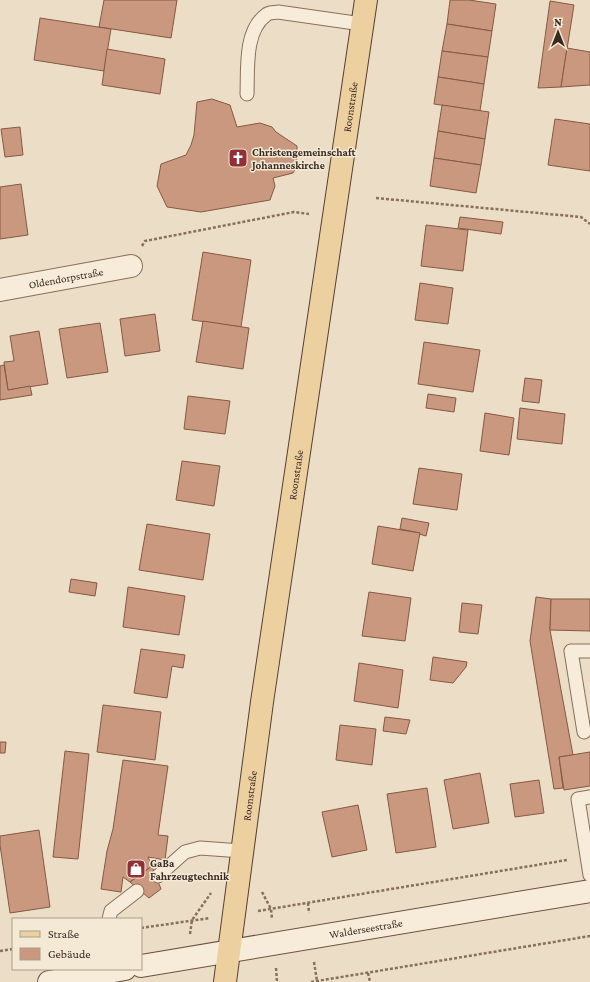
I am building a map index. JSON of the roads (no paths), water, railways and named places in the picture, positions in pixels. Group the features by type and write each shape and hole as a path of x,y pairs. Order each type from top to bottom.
{"main road":[{"name":"Roonstraße","path":"225,982 263,694 366,0"},
{"name":"Oldendorpstraße","path":"0,290 131,266"},
{"name":"Walderseestraße","path":"142,966 590,891"},
{"path":"49,982 88,972 113,970"}],"lane":[{"path":"247,94 250,45 255,27 267,14 278,12 362,24"},
{"path":"584,732 571,651 590,651"},
{"path":"590,797 578,799 586,827 587,856 590,875"},
{"path":"158,876 185,852 200,848 242,851"},
{"path":"109,918 111,911 138,891"}],"place":[{"name":"Christengemeinschaft Johanneskirche","path":"238,158"},
{"name":"GaBa Fahrzeugtechnik","path":"136,869"}]}
